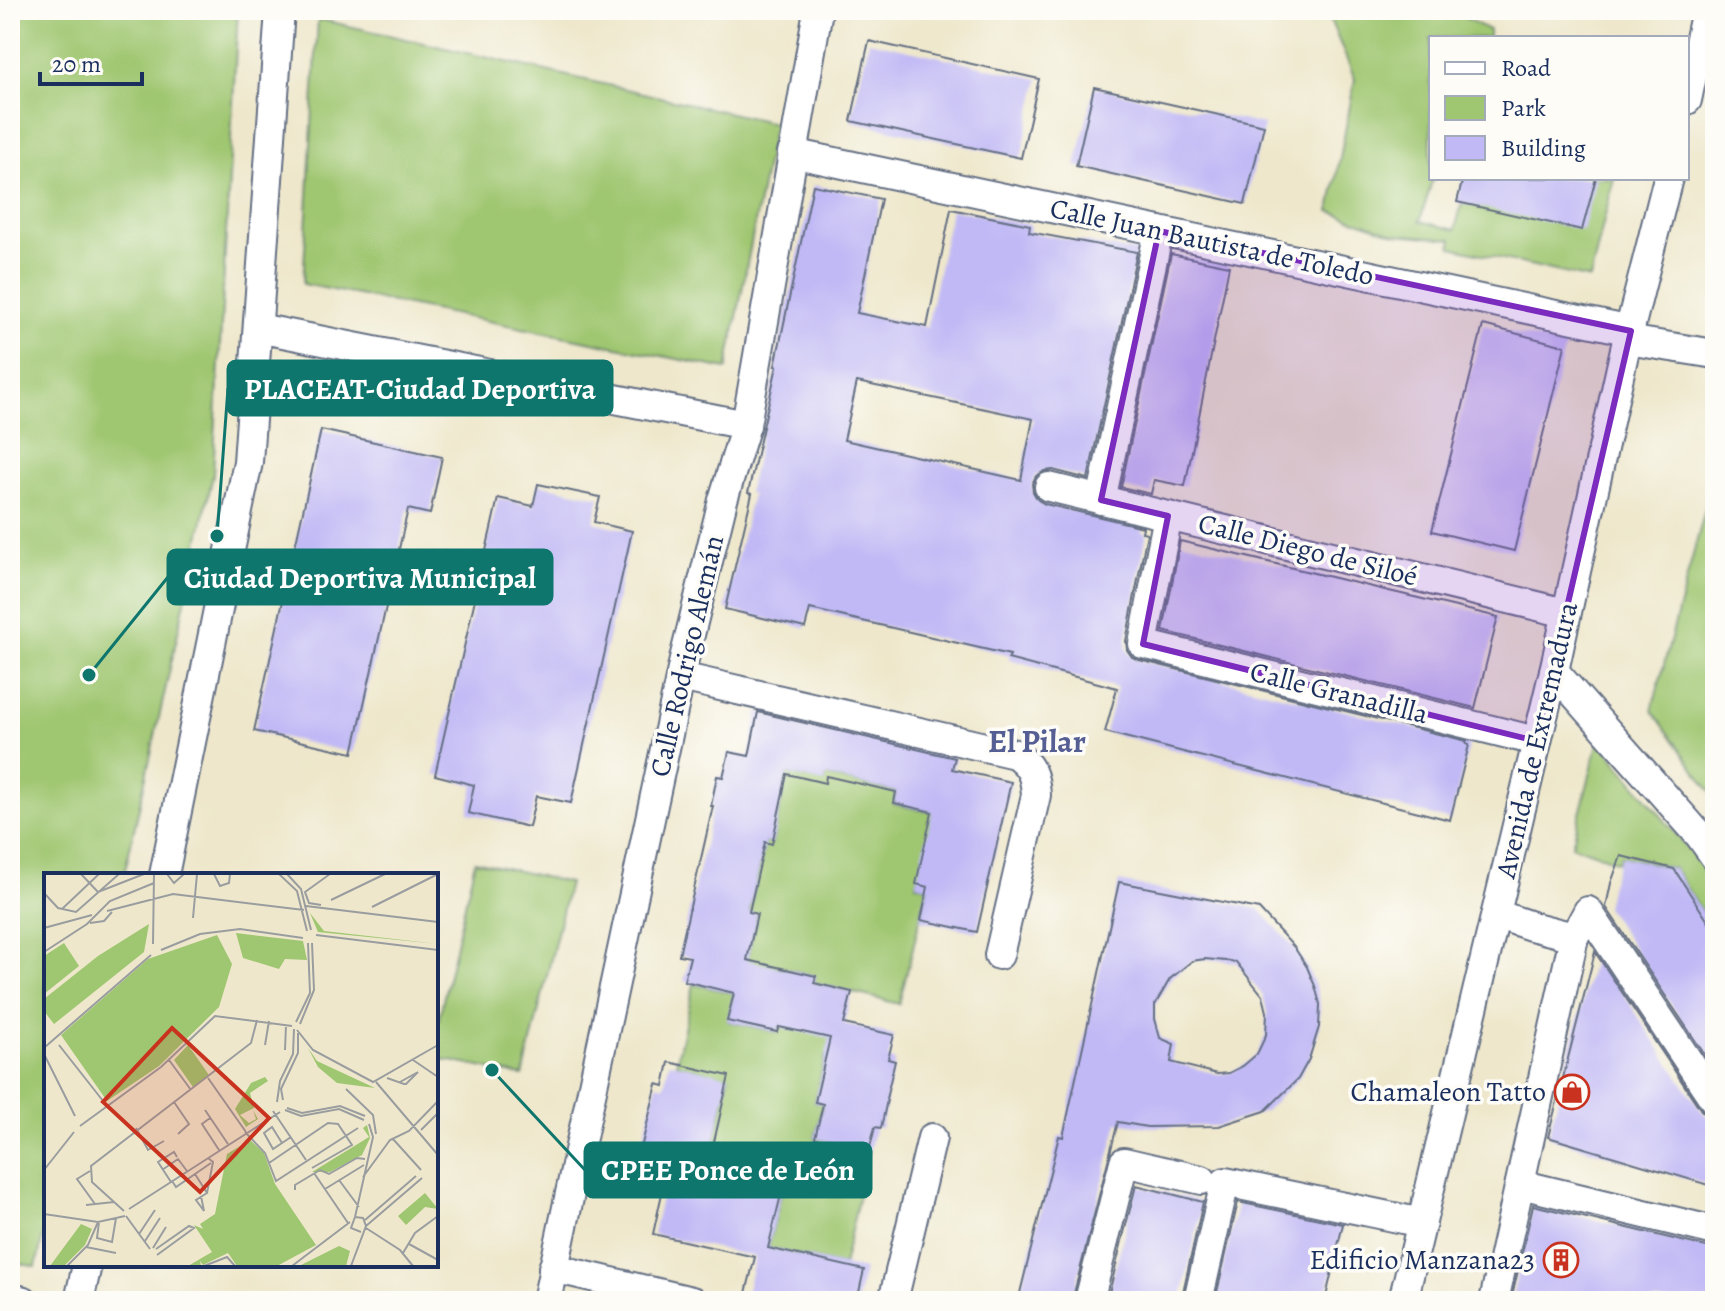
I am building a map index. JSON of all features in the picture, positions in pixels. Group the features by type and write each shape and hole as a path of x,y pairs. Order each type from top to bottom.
{"street":[{"path":"164,873 248,462 280,10"},
{"name":"Calle Rodrigo Alemán","path":"547,1301 681,677 719,515 746,425 818,10"},
{"path":"1689,91 1706,10"},
{"name":"Calle Juan Bautista de Toledo","path":"792,153 1715,354"},
{"name":"Avenida de Extremadura","path":"1403,1301 1668,180"},
{"path":"1101,500 1159,231"},
{"path":"258,328 746,425"},
{"name":"Calle Diego de Siloé","path":"1049,487 1566,613"},
{"name":"Calle Granadilla","path":"1168,516 1143,644 1536,741"},
{"path":"1554,671 1700,836 1715,857"},
{"path":"681,677 1015,754 1025,761 1032,771 1036,795 999,955"},
{"path":"1494,1301 1574,937 1588,911 1715,1101"},
{"path":"1496,914 1574,937"},
{"path":"893,1301 932,1138"},
{"path":"1089,1301 1124,1162 1202,1180"},
{"path":"1198,1301 1225,1182 1422,1223"},
{"path":"1520,1184 1715,1231"},
{"path":"79,1301 87,1267"},
{"path":"553,1268 692,1301"},
{"path":"10,1298 24,1301"}],"highlighted area":[{"path":"1159,231 1631,331 1536,741 1143,644 1168,516 1101,500"}],"green space":[{"path":"10,10 238,10 213,475 124,873 44,873 44,1232 36,1267 10,1261"},
{"path":"1326,10 1450,10 1489,30 1489,36 1429,36 1429,180 1432,180 1420,221 1455,230 1462,203 1585,180 1614,180 1590,279 1451,247 1452,239 1395,234 1330,211 1355,79"},
{"path":"318,19 774,123 727,369 303,284"},
{"path":"1715,472 1715,798 1652,710"},
{"path":"1599,740 1715,885 1715,932 1674,869 1621,856 1619,862 1572,845"},
{"path":"787,774 825,782 826,776 896,792 894,804 940,814 916,884 928,887 899,1004 814,983 815,976 779,967 745,966 757,915 749,912 765,842 772,843"},
{"path":"475,861 569,883 523,1076 438,1058 438,1022"},
{"path":"694,984 734,993 728,1021 777,1032 782,1012 840,1040 825,1057 815,1102 823,1104 815,1138 869,1151 843,1266 768,1248 781,1195 706,1177 729,1077 676,1064"}],"building":[{"path":"869,41 1039,79 1021,158 851,121"},
{"path":"1094,87 1264,125 1245,204 1076,166"},
{"path":"1462,180 1595,180 1582,230 1457,202"},
{"path":"813,185 881,199 857,313 927,327 951,209 1030,225 1029,232 1137,252 1088,479 1053,470 1045,471 1036,476 1032,484 1033,492 1045,504 1143,527 1142,532 1147,533 1126,641 1132,657 1467,741 1469,745 1450,820 1105,732 1117,688 1008,659 1010,655 810,609 805,628 725,609 752,494 748,493","holes":["857,382 1033,419 1021,480 844,440"]},
{"path":"1171,254 1229,266 1185,486 1154,480 1151,494 1121,487"},
{"path":"1483,325 1565,346 1514,551 1432,531"},
{"path":"321,430 442,457 430,514 408,509 353,753 254,731"},
{"path":"538,484 600,497 594,522 632,531 571,803 536,796 529,827 468,813 474,785 435,775 498,498 533,506"},
{"path":"1180,541 1498,617 1475,708 1163,631"},
{"path":"758,712 955,758 952,769 1011,782 977,932 921,920 928,887 916,884 932,812 894,803 896,792 826,776 825,783 787,774 772,844 765,842 749,912 757,914 747,960 816,976 814,983 852,992 844,1024 894,1035 888,1059 895,1061 881,1128 875,1127 869,1151 815,1138 823,1104 815,1102 830,1038 779,1027 777,1032 727,1021 734,993 684,981 690,957 679,955 717,776 723,777 729,752 749,756"},
{"path":"1621,856 1674,869 1715,932 1715,1070 1606,907"},
{"path":"1119,882 1259,909 1294,947 1307,967 1320,1004 1319,1027 1309,1059 1298,1079 1265,1111 1219,1126 1147,1127 1118,1122 1072,1301 1018,1301 1059,1136 1063,1137","holes":["1192,961 1236,962 1263,996 1267,1012 1266,1035 1257,1054 1229,1073 1217,1074 1171,1062 1174,1044 1160,1038 1155,1019 1155,1005 1170,979"]},
{"path":"1595,952 1701,1110 1715,1118 1715,1187 1548,1137"},
{"path":"669,1062 729,1076 706,1177 781,1195 768,1248 864,1270 857,1301 744,1301 755,1257 653,1234 665,1180 641,1174 647,1150 641,1148 657,1084 664,1086"},
{"path":"1136,1185 1203,1202 1181,1301 1107,1301"},
{"path":"1238,1202 1343,1224 1325,1301 1215,1301"},
{"path":"1533,1205 1715,1249 1715,1301 1511,1301"}],"place":[{"name":"PLACEAT-Ciudad Deportiva","path":"217,536"},
{"name":"Ciudad Deportiva Municipal","path":"89,675"},
{"name":"CPEE Ponce de León","path":"492,1070"},
{"name":"Chamaleon Tatto","path":"1572,1092"},
{"name":"Edificio Manzana23","path":"1561,1260"}],"district":[{"name":"El Pilar","path":"1037,741"}]}
